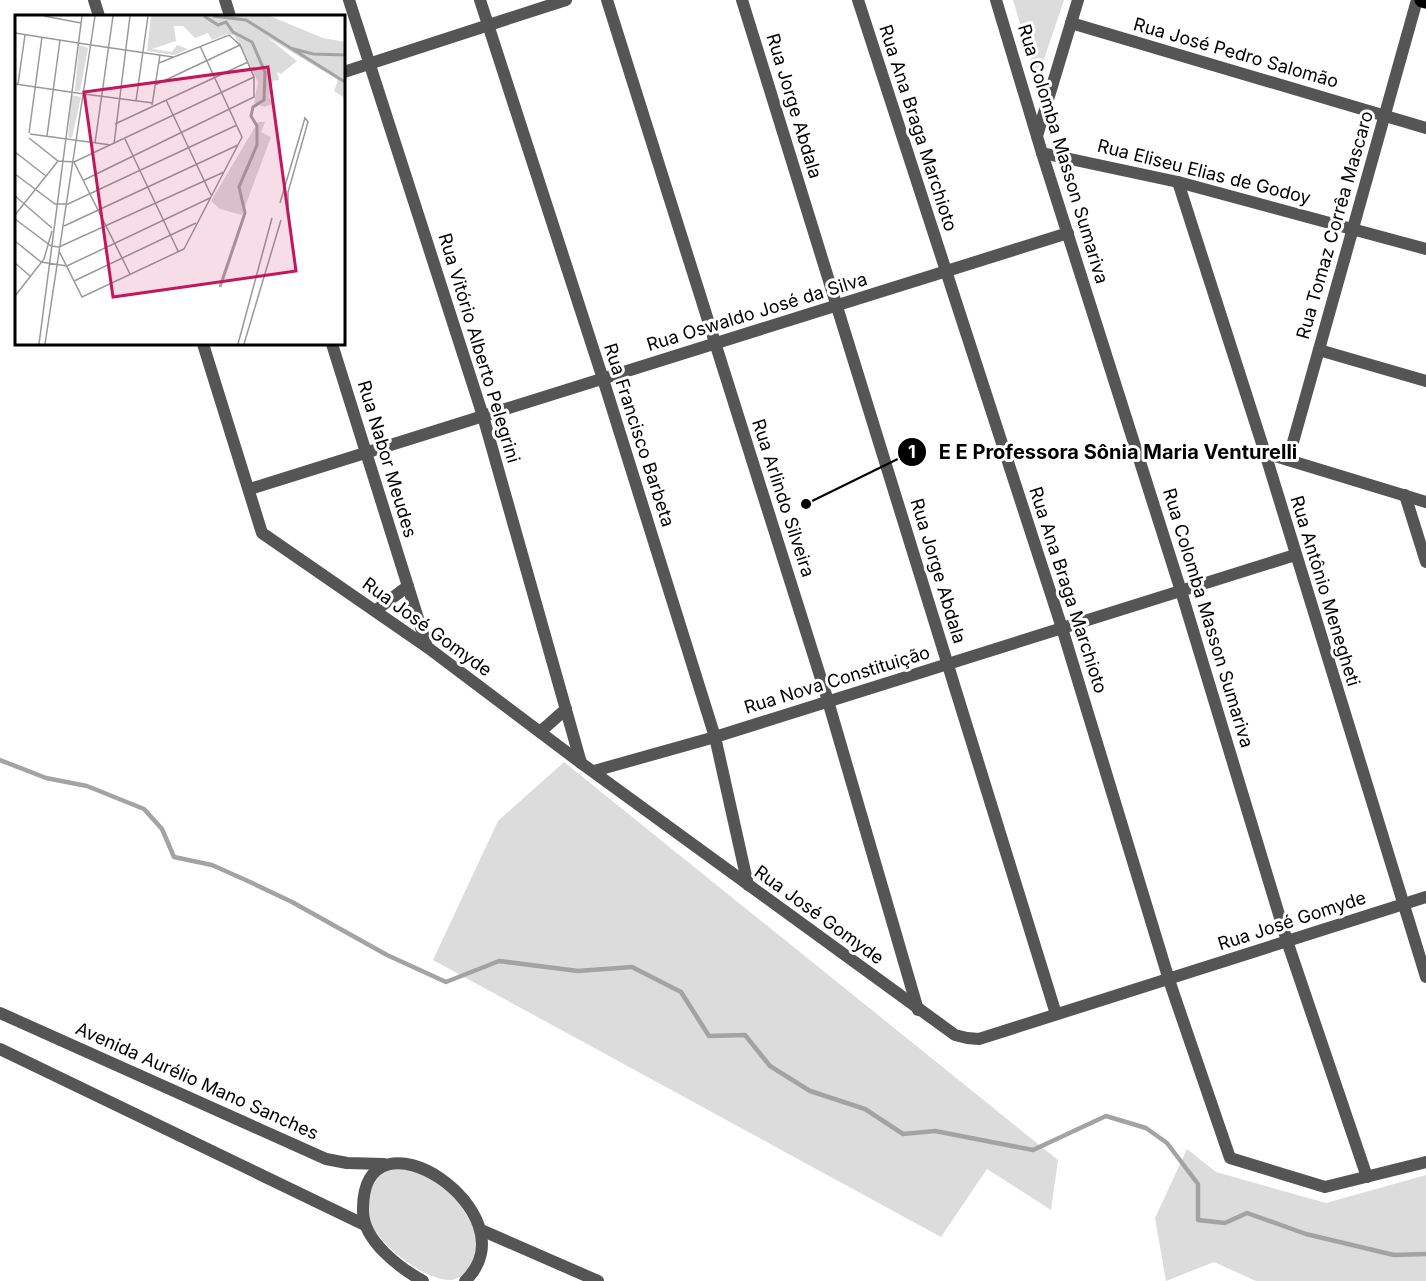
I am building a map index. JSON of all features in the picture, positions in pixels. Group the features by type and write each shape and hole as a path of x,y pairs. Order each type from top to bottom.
{"street":[{"path":"94,0 99,15"},
{"path":"225,0 230,15"},
{"name":"Rua Vitório Alberto Pelegrini","path":"349,0 483,416 581,763"},
{"name":"Rua Francisco Barbeta","path":"480,0 603,379 715,737 748,885"},
{"path":"345,72 566,0"},
{"name":"Rua Arlindo Silveira","path":"607,0 828,701 918,1010"},
{"name":"Rua Jorge Abdala","path":"742,0 1056,1014"},
{"name":"Rua Ana Braga Marchioto","path":"858,0 1062,628 1169,980 1230,1158 1325,1187 1367,1177"},
{"name":"Rua Colomba Masson Sumariva","path":"996,0 1042,153 1181,591 1287,941 1367,1177"},
{"path":"1037,137 1078,0"},
{"name":"Rua Tomaz Corrêa Mascaro","path":"1288,460 1417,0"},
{"name":"Rua José Pedro Salomão","path":"1071,23 1426,128"},
{"name":"Rua Eliseu Elias de Godoy","path":"1042,153 1178,182 1426,249"},
{"name":"Rua Antônio Menegheti","path":"1178,182 1265,453 1426,977"},
{"name":"Rua Oswaldo José da Silva","path":"250,489 1068,233"},
{"path":"203,345 250,489"},
{"name":"Rua Nabor Meudes","path":"332,345 427,647"},
{"path":"1319,350 1426,381"},
{"path":"1265,453 1426,502"},
{"name":"Rua José Gomyde","path":"250,489 262,533 427,647 581,763 955,1035 979,1039 1426,897"},
{"path":"1405,495 1426,562"},
{"name":"Rua Nova Constituição","path":"594,771 715,737 1295,555"},
{"path":"375,611 408,586"},
{"path":"540,732 566,709"},
{"name":"Avenida Aurélio Mano Sanches","path":"0,1013 326,1159 347,1163 414,1165 441,1178 462,1198 475,1215 481,1230"},
{"path":"0,1049 365,1225"},
{"path":"1367,1177 1426,1162"},
{"path":"384,1164 374,1171 366,1186 363,1214 365,1225 384,1252 395,1263 423,1281"},
{"path":"465,1281 476,1269 482,1255 481,1230 598,1281"}],"shaded area":[{"path":"1013,0 1064,0 1037,80"},
{"path":"564,762 1058,1160 1051,1210 987,1169 941,1237 433,960 498,821"},
{"path":"1187,1149 1216,1172 1326,1203 1426,1175 1426,1281 1256,1281 1214,1262 1166,1281 1155,1218"},
{"path":"385,1168 413,1170 438,1182 458,1201 476,1231 476,1260 462,1275 451,1280 427,1274 401,1258 379,1236 372,1225 367,1208 371,1190"}],"waterway":[{"path":"0,760 46,778 87,786 144,809 162,829 174,857 212,865 250,882 292,902 387,955 446,982 499,961 578,971 632,967 681,992 709,1036 745,1035 770,1066 810,1091 865,1109 903,1134 935,1131 1033,1150 1106,1116 1146,1128 1167,1143 1198,1184 1198,1220 1225,1223 1247,1213 1306,1234 1394,1255 1426,1254"}],"place":[{"name":"E E Professora Sônia Maria Venturelli","path":"806,504"}]}
